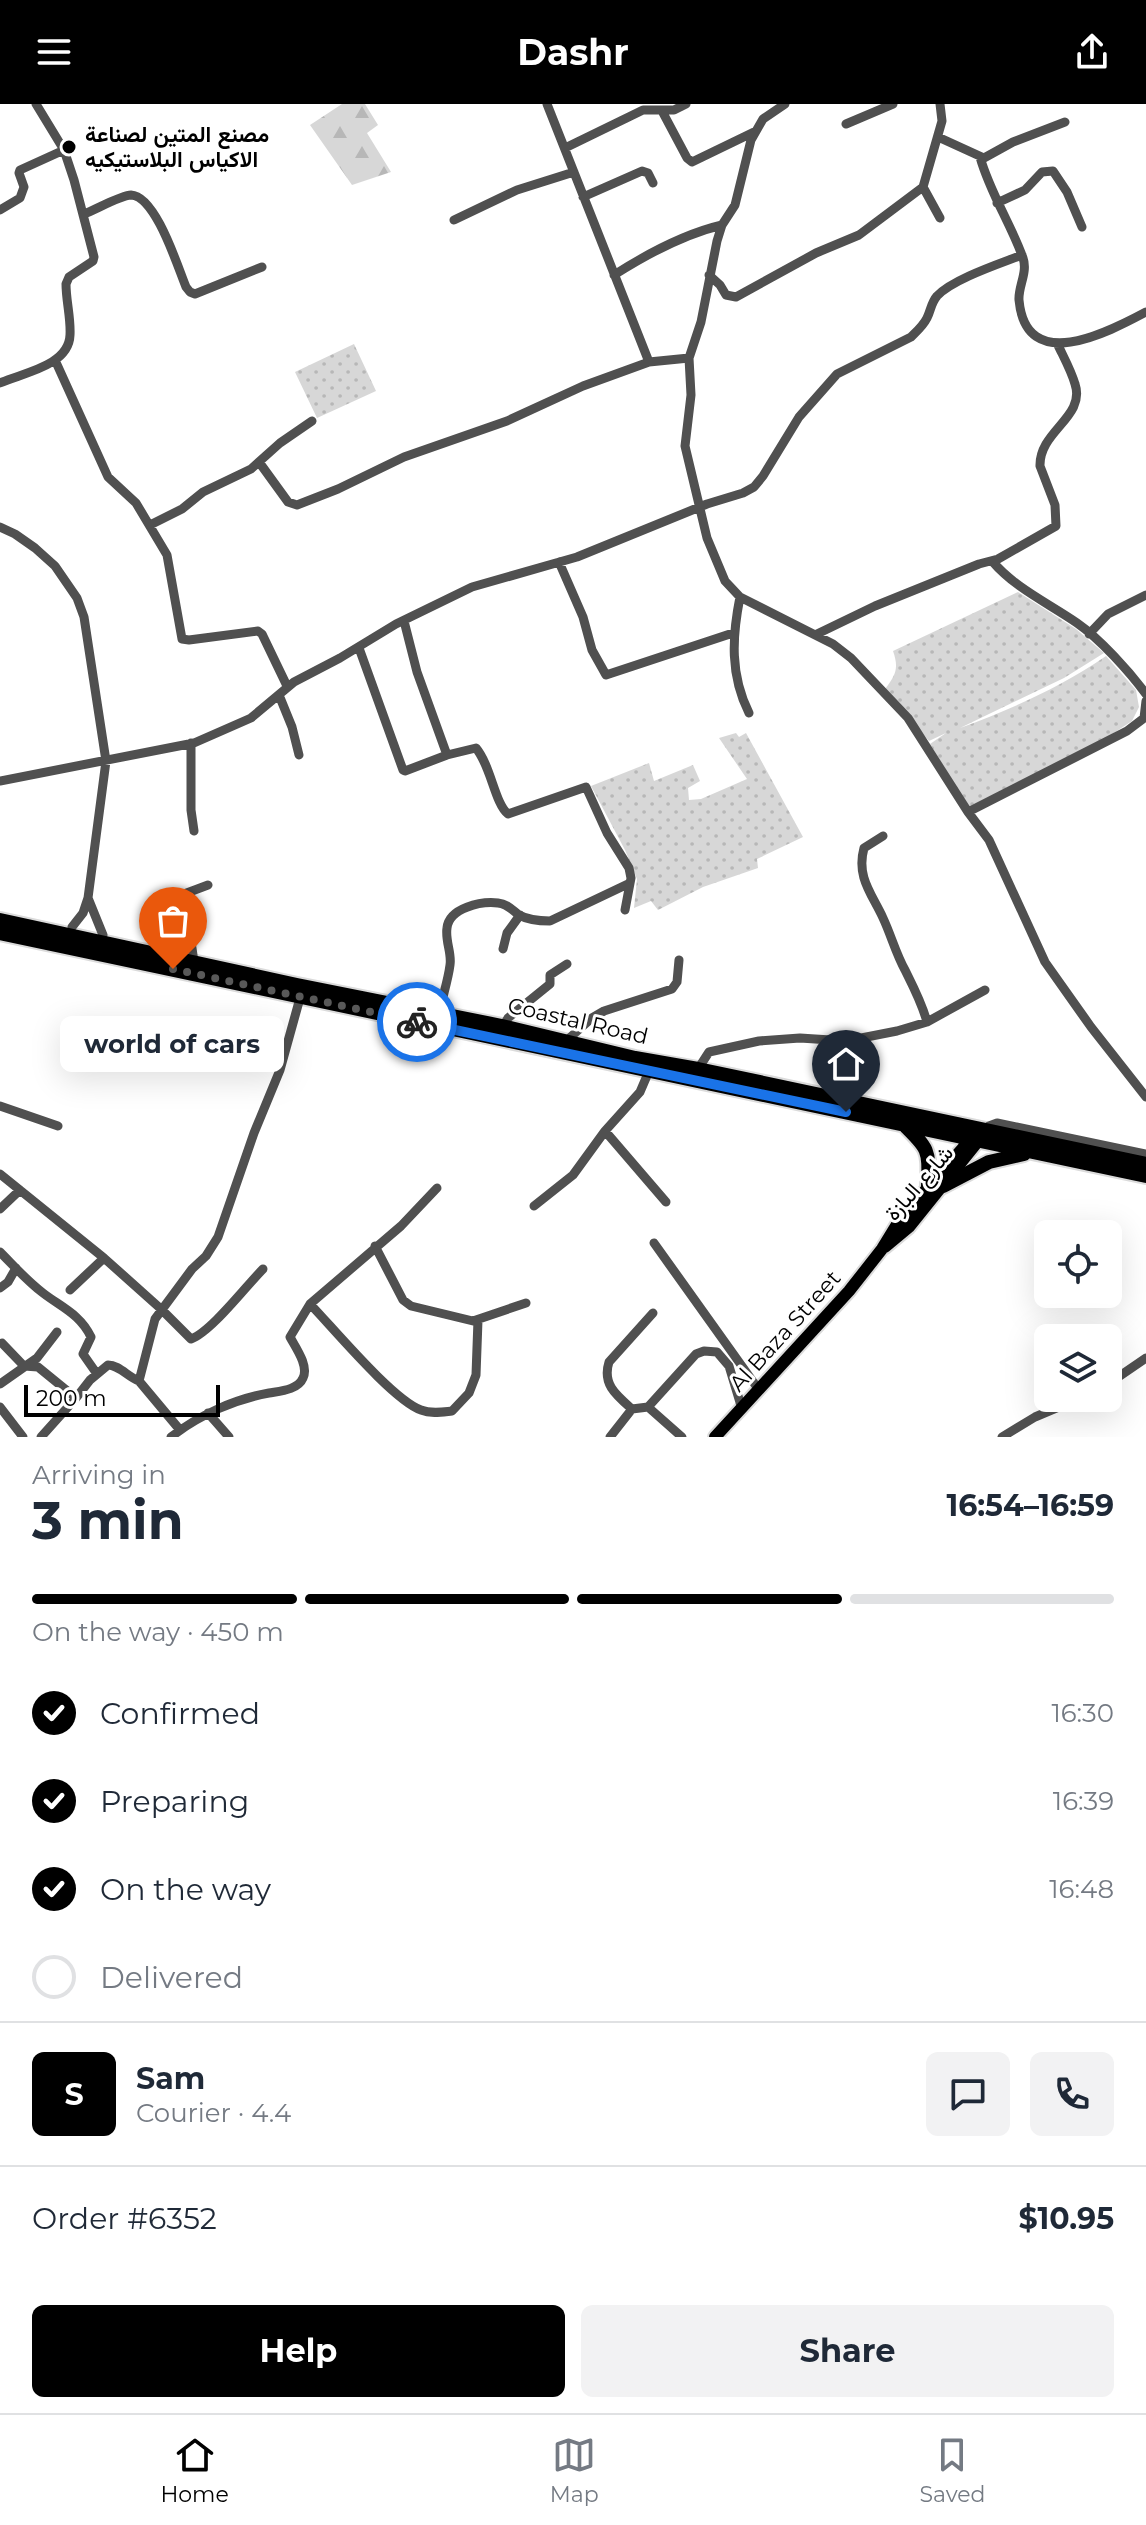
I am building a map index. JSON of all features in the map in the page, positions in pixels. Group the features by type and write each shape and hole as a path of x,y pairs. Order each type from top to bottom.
{"highway":[{"path":"0,911 103,935 125,946"},
{"name":"Coastal Road","path":"0,920 439,1014 649,1071 903,1124 1146,1164"},
{"name":"Coastal Road","path":"0,935 300,998 566,1041 582,1052 698,1069 977,1134 1031,1152 1146,1176"},
{"path":"903,1124 927,1151 936,1186 989,1162 1031,1152"}],"main road":[{"name":"شارع البازة","path":"882,1249 909,1227 936,1186 977,1134"},
{"name":"Al Baza Street","path":"715,1437 849,1291 882,1249"}],"street":[{"path":"0,383 55,360 70,340 67,280 94,259 64,150 36,104"},
{"path":"547,104 649,362"},
{"path":"565,148 643,110 674,110 686,104"},
{"path":"785,104 763,119 755,131 735,205 722,225 701,322 689,358 691,395 685,446 716,564 725,581 740,597 817,634 851,658 908,718 996,852 1045,962 1083,1017 1146,1097"},
{"path":"846,124 893,104"},
{"path":"709,275 726,295 736,297 816,253 859,235 923,187 942,121 940,104"},
{"path":"662,111 692,162 755,131"},
{"path":"938,137 980,157 989,156 1013,142 1065,122"},
{"path":"0,210 20,198 24,187 20,170 64,150"},
{"path":"980,157 997,203 1022,255 1025,267 1019,300 1023,321 1032,335 1057,343 1089,337 1146,312"},
{"path":"583,197 642,171 648,173 653,183"},
{"path":"997,203 1025,190 1042,172 1053,171 1067,192 1082,227"},
{"path":"454,220 517,190 574,172"},
{"path":"923,187 940,218"},
{"path":"84,214 129,195 137,197 160,224 186,287 195,294 262,267"},
{"path":"614,275 662,248 722,225"},
{"path":"0,781 191,743 251,718 287,686 472,587 559,562 743,493 754,487 763,476 799,417 837,374 911,337 920,329 941,292 1022,255"},
{"path":"817,634 875,606 1008,555 1056,526 1055,505 1040,460 1046,441 1077,401 1075,383 1057,343"},
{"path":"259,462 288,502 297,505 404,457 490,428 595,382 649,362 689,358"},
{"path":"55,360 108,477 136,503 167,555 182,639 258,631 287,686"},
{"path":"150,525 182,509 203,492 251,469 280,443 312,421"},
{"path":"0,527 35,548 55,566 77,598 89,642 106,761 88,898 83,913 72,927"},
{"path":"992,561 1005,576 1079,624 1132,675 1146,694"},
{"path":"559,562 583,617 592,650 606,675 733,633"},
{"path":"1089,634 1108,614 1146,595"},
{"path":"740,597 733,633 734,656 738,684 749,713"},
{"path":"404,621 420,683 447,755"},
{"path":"359,648 403,770 476,748 495,784 502,809 508,814 586,787 607,833 629,868 630,883 625,910"},
{"path":"279,695 299,755"},
{"path":"968,812 1127,731 1144,718 1146,701"},
{"path":"191,743 194,831"},
{"path":"883,836 864,848 863,878 914,985 927,1022"},
{"path":"439,1014 450,966 447,928 449,919 456,913 469,907 496,903 538,921 557,919 630,883"},
{"path":"194,962 184,894 208,885"},
{"path":"88,898 103,935"},
{"path":"503,949 507,933 520,915"},
{"path":"566,1041 604,1011 672,989 677,982 679,960"},
{"path":"501,1032 550,984 550,975 567,964"},
{"path":"698,1069 709,1052 759,1041 800,1038 846,1041 927,1022 985,990"},
{"path":"139,1381 150,1333 161,1309 218,1237 254,1133 280,1070 300,998"},
{"path":"534,1206 573,1175 605,1131 640,1092 649,1071"},
{"path":"0,1106 58,1126"},
{"path":"977,1134 997,1123 1146,1154"},
{"path":"605,1131 666,1202"},
{"path":"0,1174 104,1258 191,1339 263,1269"},
{"path":"171,1437 208,1413 252,1396 297,1386 305,1368 290,1337 310,1304 415,1213 437,1188"},
{"path":"0,1209 20,1190"},
{"path":"654,1243 759,1390"},
{"path":"375,1246 403,1300 411,1306 478,1320 526,1303"},
{"path":"0,1252 26,1279 73,1312 83,1323 91,1337 83,1354 97,1374"},
{"path":"70,1290 104,1258"},
{"path":"0,1288 8,1282 16,1268"},
{"path":"310,1304 401,1399 434,1413 452,1411 469,1393 476,1375 478,1320"},
{"path":"632,1409 611,1390 606,1372 609,1362 653,1313"},
{"path":"0,1384 37,1358 57,1332"},
{"path":"2,1343 24,1366 38,1367 76,1398"},
{"path":"610,1437 632,1409 648,1407 688,1361 704,1351 717,1352 729,1366 742,1409"},
{"path":"1122,1374 1146,1358"},
{"path":"41,1437 97,1374 111,1364 139,1381 180,1430"},
{"path":"0,1407 23,1437"},
{"path":"648,1407 682,1437"},
{"path":"1002,1437 1018,1433 1035,1417 1047,1412"},
{"path":"208,1413 229,1437"}],"green space":[{"path":"342,104 365,104 378,125 367,133 391,172 352,185 310,125"},
{"path":"354,344 376,391 317,418 295,372"},
{"path":"1018,592 1076,629 1104,653 1064,678 960,728 1036,696 1106,656 1136,690 1139,707 1132,721 1097,744 968,807 930,744 946,733 929,741 885,689 895,671 893,651"},
{"path":"736,733 739,737 746,733 803,837 757,859 758,868 703,887 658,910 651,901 634,908 637,879 591,786 649,763 654,781 693,765 700,781 688,788 689,800 701,799 747,779 719,738"}],"way so far":[{"path":"173,969 417,1022"}],"place":[{"name":"مصنع المتين لصناعة الاكياس البلاستيكيه","path":"69,147"},
{"name":"world of cars","path":"173,969"}],"route":[{"path":"417,1022 846,1112"}]}
